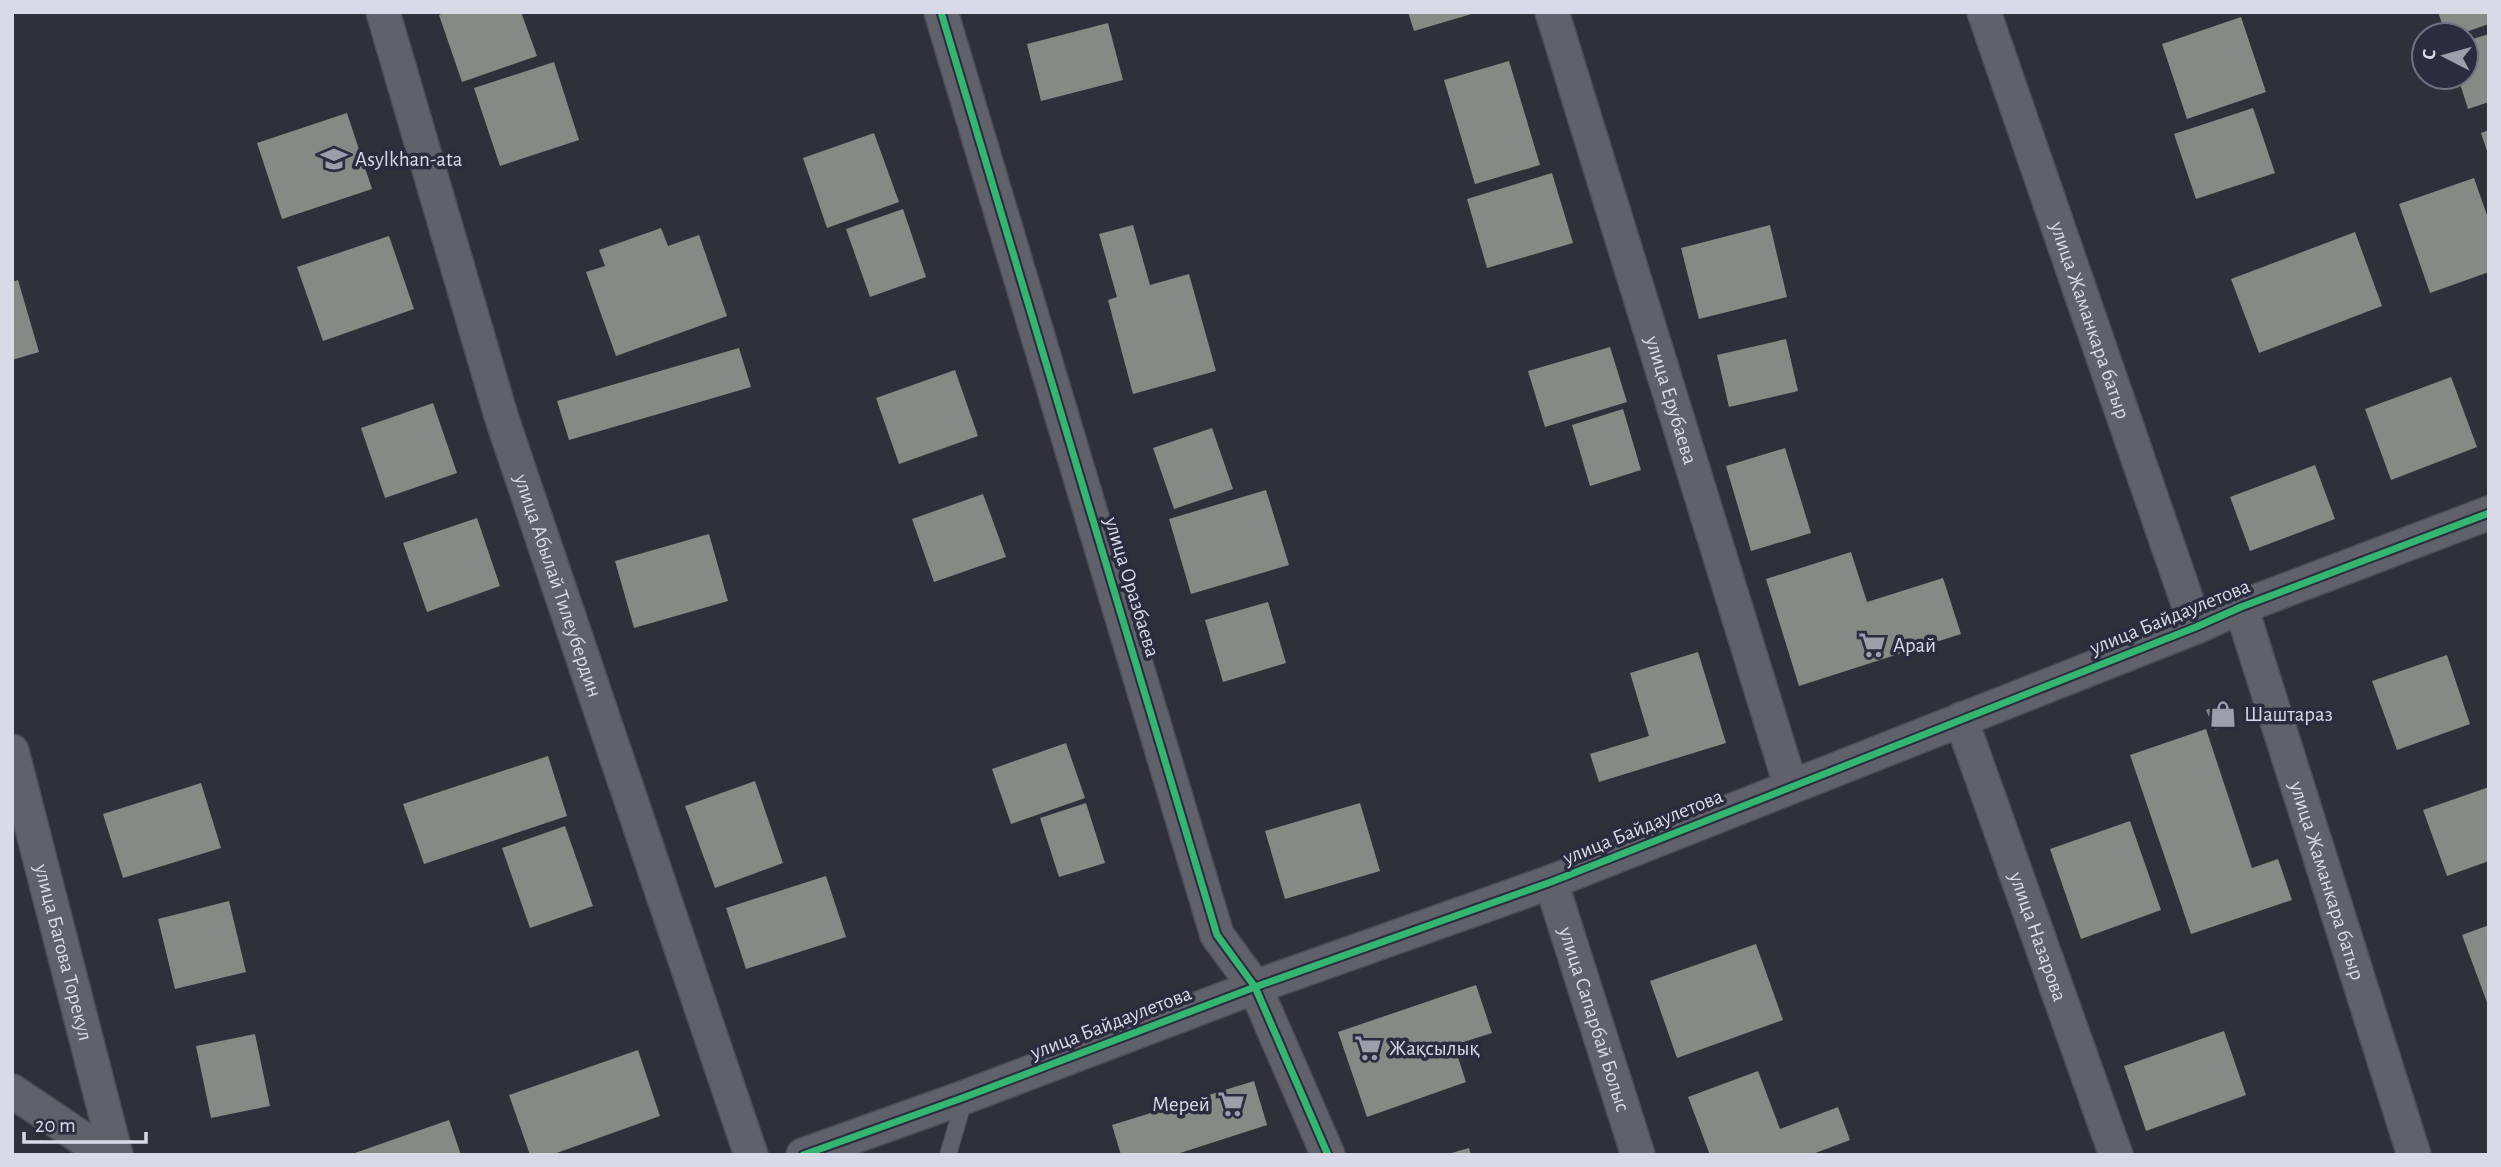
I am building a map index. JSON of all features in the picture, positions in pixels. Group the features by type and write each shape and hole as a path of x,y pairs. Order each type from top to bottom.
{"street":[{"name":"улица Абылай Тилеубердин","path":"383,12 502,419 751,1155"},
{"name":"улица Оразбаева","path":"942,12 1217,935 1255,987 1328,1155"},
{"name":"улица Ерубаева","path":"1552,12 1791,787"},
{"name":"улица Жаманкара батыр","path":"1984,12 2196,627"},
{"name":"улица Байдаулетова","path":"803,1155 1255,987 1551,882 2241,607 2489,513"},
{"name":"улица Жаманкара батыр","path":"2241,607 2414,1155"},
{"name":"улица Назарова","path":"1961,719 2116,1155"},
{"name":"улица Багова Торекул","path":"12,751 116,1155"},
{"name":"улица Cапарбай Болыс","path":"1551,882 1638,1155"},
{"path":"12,1091 107,1155"}],"lane":[{"path":"948,1155 965,1097"}],"building":[{"path":"446,12 521,12 537,56 462,82 439,15"},
{"path":"1408,12 1474,12 1475,13 1414,31"},
{"path":"2438,12 2489,12 2489,24 2480,27 2480,21 2441,21"},
{"path":"2241,17 2266,92 2187,119 2162,44"},
{"path":"1108,23 1123,80 1041,101 1027,44"},
{"path":"2489,34 2489,102 2468,109 2462,91 2480,91 2480,37"},
{"path":"1509,61 1540,165 1475,184 1444,80"},
{"path":"554,62 579,140 500,166 474,88"},
{"path":"2253,108 2275,173 2196,199 2174,134"},
{"path":"347,113 372,189 282,219 257,143"},
{"path":"2489,130 2489,154 2488,154 2481,133"},
{"path":"874,133 899,202 827,228 803,158"},
{"path":"1552,173 1573,243 1487,268 1467,199"},
{"path":"2474,178 2489,221 2489,272 2430,293 2399,204"},
{"path":"903,209 926,277 870,297 846,229"},
{"path":"1133,225 1150,285 1189,274 1216,371 1133,394 1108,300 1117,297 1099,234"},
{"path":"1770,225 1787,297 1699,319 1681,248"},
{"path":"661,228 668,246 699,235 727,316 616,356 586,272 605,266 599,250"},
{"path":"2355,232 2382,306 2259,353 2231,279"},
{"path":"389,236 414,309 323,341 297,267"},
{"path":"18,280 39,352 12,360 12,282"},
{"path":"1786,339 1798,391 1729,407 1717,355"},
{"path":"1610,347 1627,402 1545,427 1528,371"},
{"path":"739,348 751,387 569,440 557,401"},
{"path":"955,370 978,436 899,464 876,398"},
{"path":"2451,377 2477,447 2391,480 2365,409"},
{"path":"433,403 457,473 385,498 361,428"},
{"path":"1623,409 1641,470 1590,486 1572,425"},
{"path":"1212,428 1233,489 1174,509 1153,448"},
{"path":"1785,448 1811,533 1751,551 1726,466"},
{"path":"2315,465 2335,519 2250,551 2230,497"},
{"path":"1266,490 1289,565 1191,594 1169,519"},
{"path":"983,494 1006,557 934,582 912,519"},
{"path":"477,518 500,586 427,612 403,543"},
{"path":"709,534 728,601 634,628 615,561"},
{"path":"1851,552 1867,602 1943,578 1961,634 1799,686 1766,579"},
{"path":"1268,602 1286,663 1223,682 1205,620"},
{"path":"1698,652 1726,743 1599,782 1590,754 1649,736 1630,673"},
{"path":"2447,655 2470,724 2397,750 2372,681"},
{"path":"2225,702 2233,722 2215,730 2206,710"},
{"path":"2206,729 2252,868 2278,859 2292,900 2191,934 2130,755"},
{"path":"1066,743 1085,798 1011,824 992,769"},
{"path":"548,756 567,816 424,864 403,804"},
{"path":"755,781 783,863 715,888 685,806"},
{"path":"201,783 221,848 123,878 103,814"},
{"path":"2489,787 2489,861 2447,876 2423,810"},
{"path":"1086,803 1105,863 1059,877 1040,818"},
{"path":"1360,803 1380,871 1285,899 1265,831"},
{"path":"2130,821 2161,910 2081,939 2050,849"},
{"path":"565,826 593,906 530,928 502,848"},
{"path":"826,876 846,937 746,969 726,908"},
{"path":"229,901 246,972 175,989 158,919"},
{"path":"2489,925 2489,1005 2488,1005 2462,935"},
{"path":"1756,944 1783,1020 1677,1058 1650,981"},
{"path":"1476,985 1492,1033 1454,1045 1466,1082 1367,1117 1338,1032"},
{"path":"2224,1031 2246,1095 2146,1131 2124,1066"},
{"path":"255,1034 270,1106 211,1118 196,1046"},
{"path":"638,1050 660,1116 551,1155 530,1155 509,1095"},
{"path":"1758,1071 1780,1129 1838,1107 1850,1140 1810,1155 1710,1155 1688,1097"},
{"path":"1254,1081 1267,1125 1174,1155 1121,1155 1112,1125"},
{"path":"449,1120 461,1155 352,1155 352,1154"},
{"path":"1469,1148 1471,1155 1448,1155 1448,1154"}],"cycle path":[{"path":"941,12 1217,935 1255,987 1328,1155"},
{"path":"803,1155 1255,987 1551,882 2241,607 2489,513"}],"place":[{"name":"Asylkhan-ata","path":"334,159"},
{"name":"Арай","path":"1872,645"},
{"name":"Шаштараз","path":"2223,714"},
{"name":"Жақсылық","path":"1368,1048"},
{"name":"Мерей","path":"1231,1104"}]}
